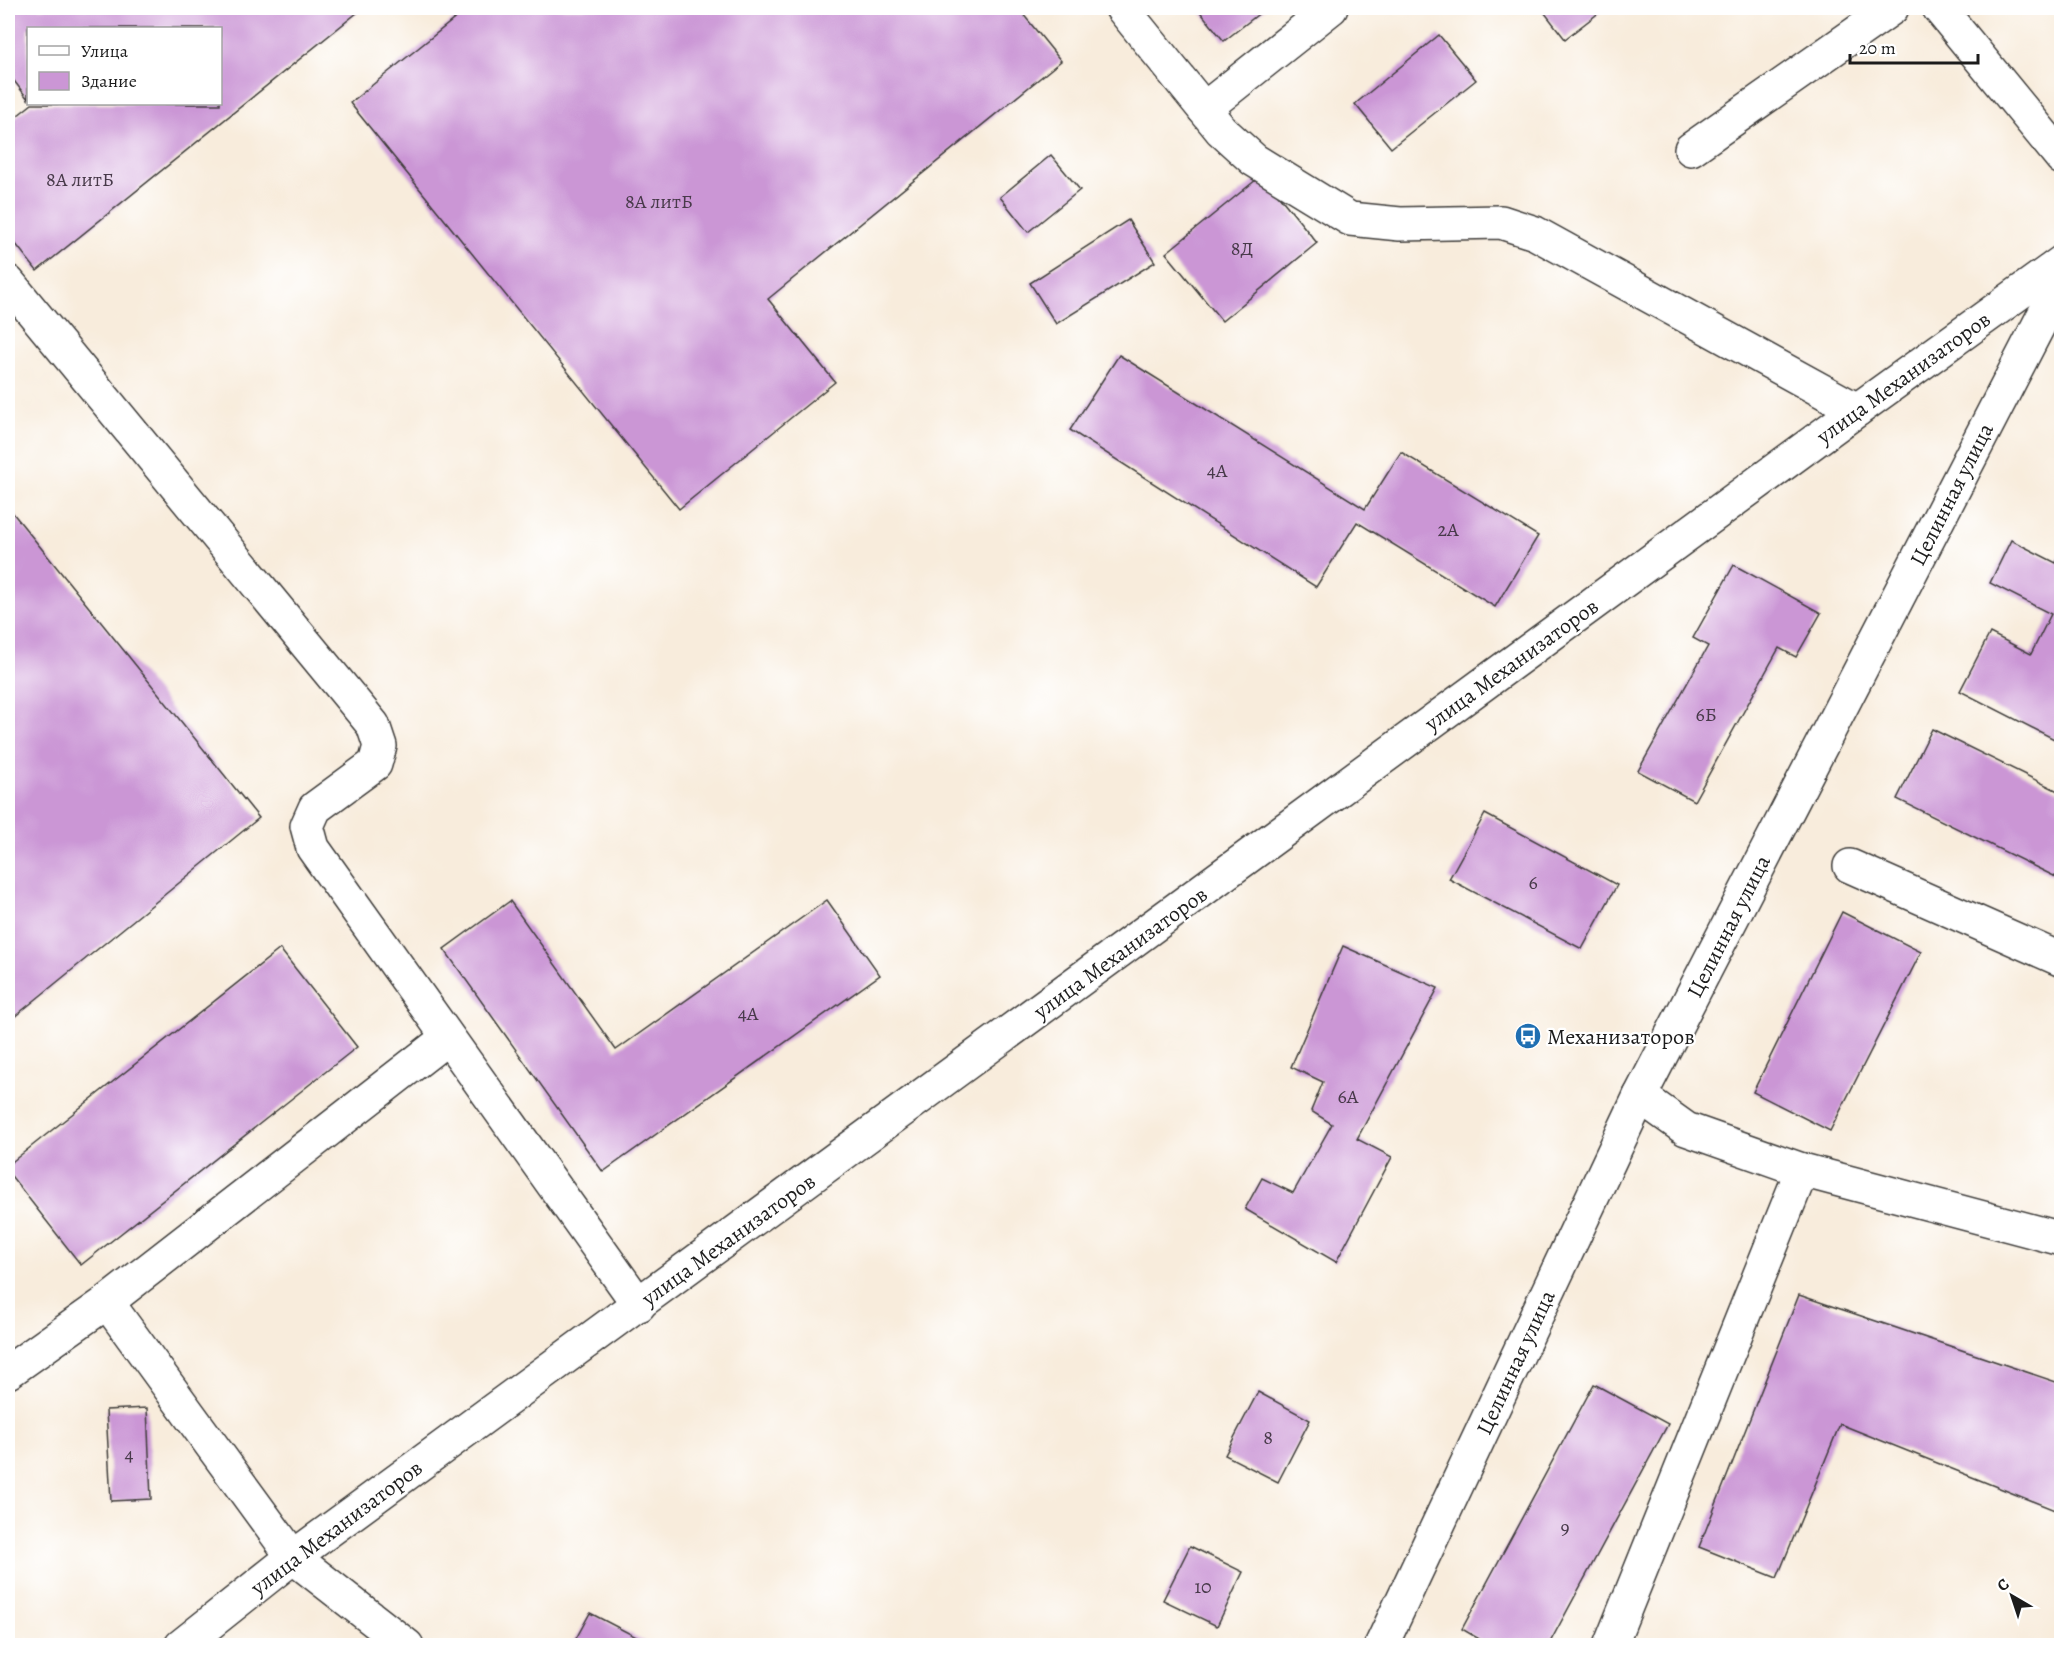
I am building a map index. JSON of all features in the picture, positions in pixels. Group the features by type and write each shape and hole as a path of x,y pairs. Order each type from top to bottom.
{"street":[{"path":"1122,8 1221,130 1254,160 1350,219 1400,224 1501,222 1535,233 1857,411"},
{"path":"1204,109 1331,8"},
{"path":"1691,149 1893,8"},
{"path":"1939,8 2061,158"},
{"name":"улица Механизаторов","path":"181,1646 293,1557 2061,262"},
{"name":"Целинная улица","path":"1381,1646 1640,1096 2061,280"},
{"path":"8,282 373,725 380,746 375,764 315,808 307,826 313,848 639,1305"},
{"path":"1850,866 2061,960"},
{"path":"8,1372 107,1302 447,1038"},
{"path":"1640,1096 1686,1129 1802,1170 2061,1239"},
{"path":"1610,1646 1802,1170"},
{"path":"107,1302 293,1557 407,1646"}],"building":[{"path":"8,8 363,8 37,271 8,234 8,123 31,105 222,105 222,27 27,27 27,98 8,73"},
{"path":"468,8 1018,8 1061,61 768,299 835,382 679,509 350,103"},
{"path":"1197,8 1266,8 1224,41"},
{"path":"1541,8 1605,8 1565,39"},
{"path":"1439,35 1476,80 1391,148 1355,104"},
{"path":"1051,155 1080,190 1028,232 1000,197"},
{"path":"1262,175 1317,243 1222,321 1166,253"},
{"path":"1128,220 1155,262 1056,324 1030,283"},
{"path":"1119,355 1365,509 1401,452 1538,536 1495,607 1357,522 1316,587 1070,430"},
{"path":"8,507 259,818 8,1022"},
{"path":"2011,540 2056,563 2062,553 2062,743 1960,691 1990,633 2031,654 2051,614 1990,583"},
{"path":"1734,565 1821,613 1796,657 1779,648 1694,801 1638,771 1708,646 1693,638"},
{"path":"1932,729 2062,793 2062,880 1897,799"},
{"path":"1485,814 1617,885 1582,949 1449,879"},
{"path":"827,900 880,975 603,1172 444,949 510,901 616,1050"},
{"path":"1842,912 1921,952 1830,1131 1753,1092"},
{"path":"1343,946 1438,988 1357,1139 1392,1157 1336,1262 1245,1209 1262,1178 1293,1193 1332,1124 1311,1111 1323,1082 1291,1067"},
{"path":"280,949 357,1047 81,1265 8,1172 8,1165"},
{"path":"1799,1295 2062,1384 2062,1513 1840,1424 1777,1578 1699,1547"},
{"path":"1594,1384 1668,1424 1548,1646 1491,1646 1462,1629"},
{"path":"1258,1392 1310,1420 1278,1482 1225,1455"},
{"path":"147,1408 151,1499 111,1501 106,1410"},
{"path":"1190,1546 1243,1572 1217,1626 1163,1600"},
{"path":"590,1613 646,1642 644,1646 572,1646"}],"place":[{"name":"Механизаторов","path":"1528,1036"}]}
